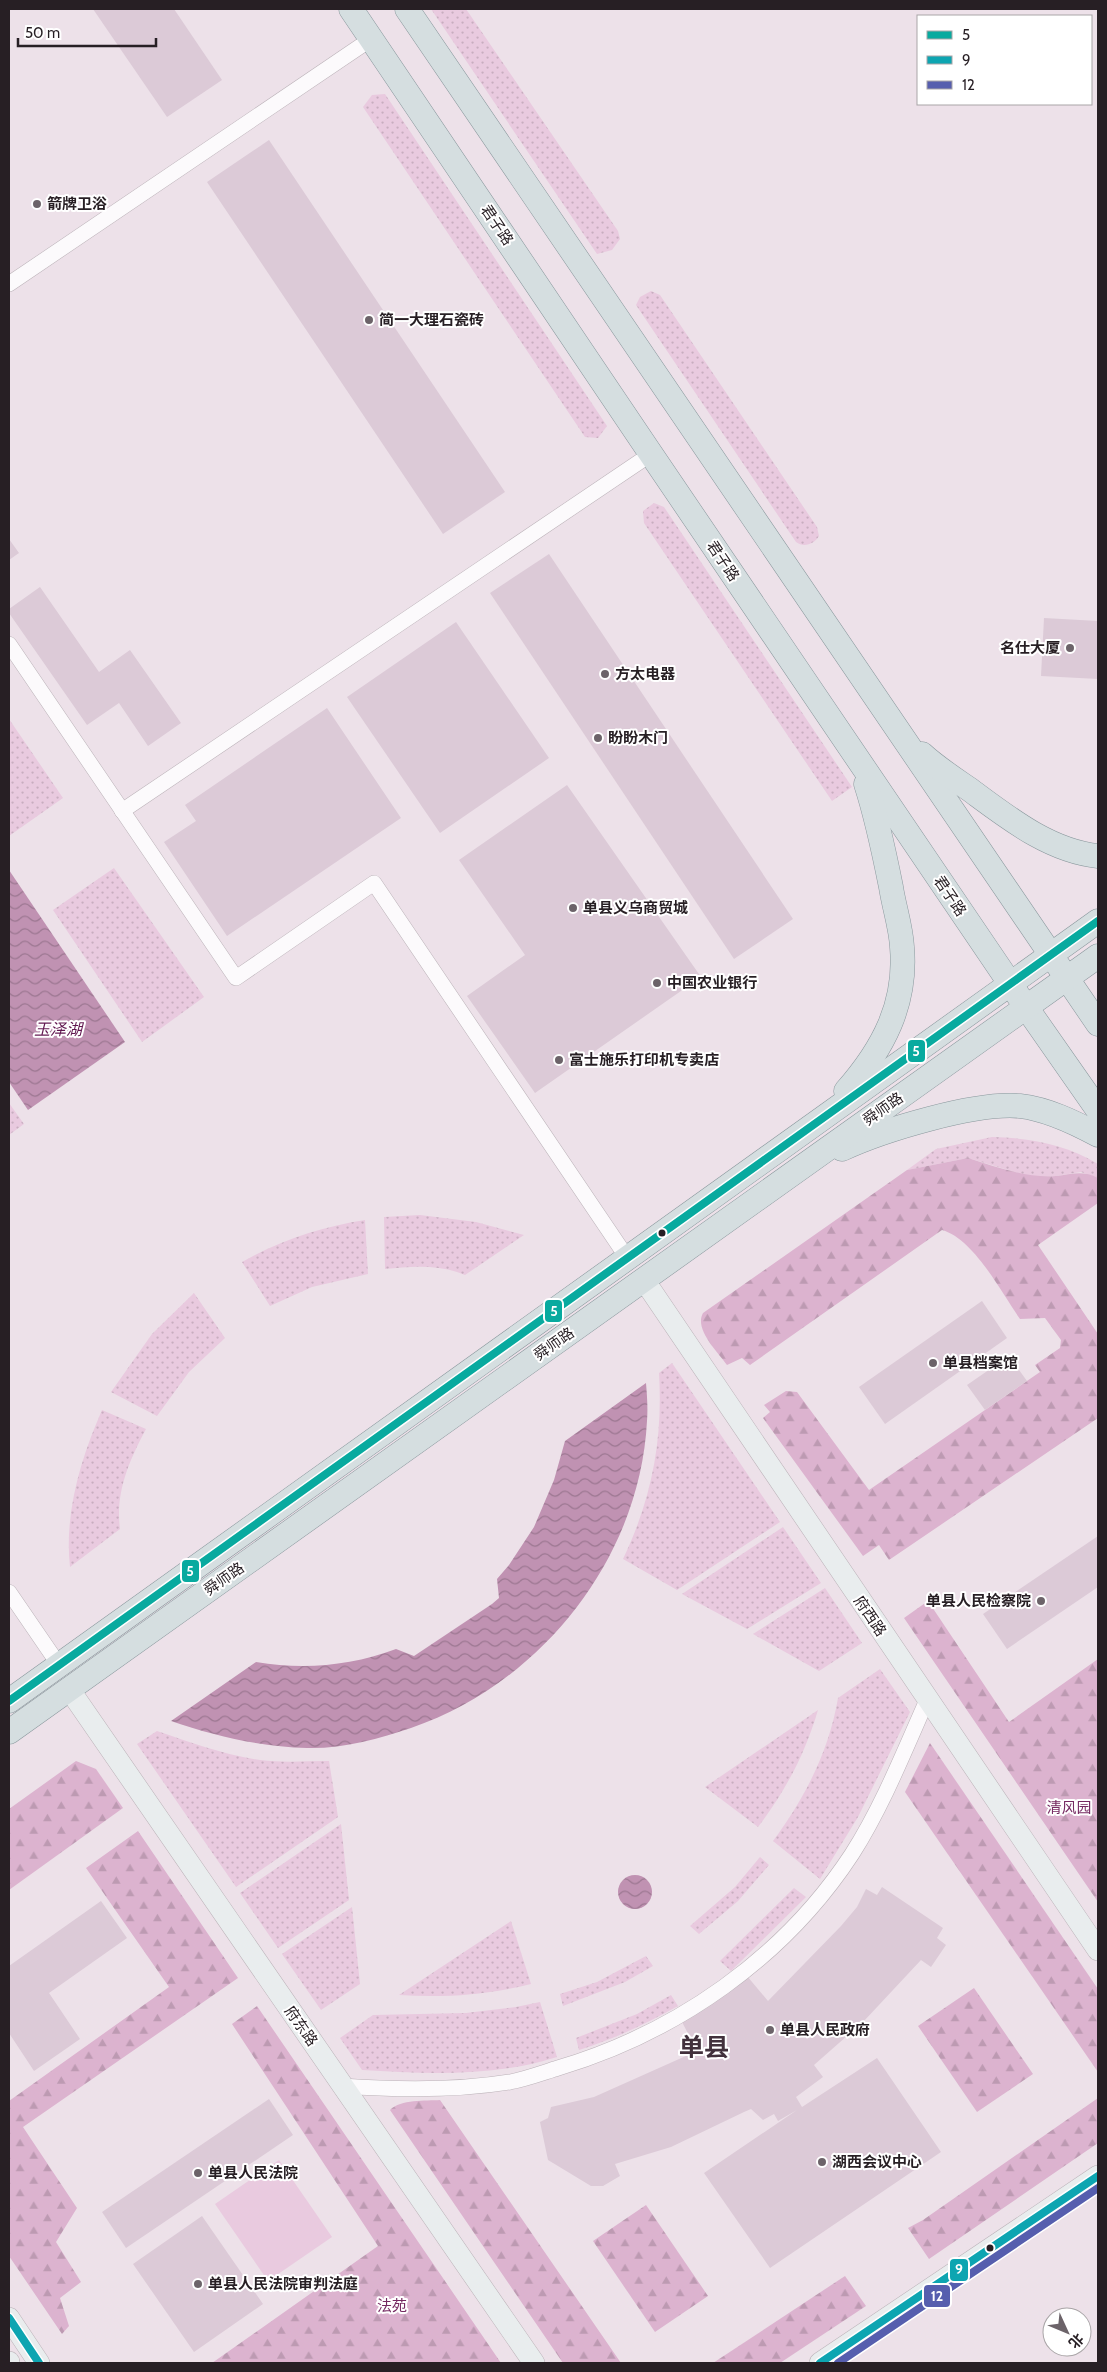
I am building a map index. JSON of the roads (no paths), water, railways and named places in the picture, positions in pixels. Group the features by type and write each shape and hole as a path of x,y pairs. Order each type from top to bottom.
{"main road":[{"name":"君子路","path":"352,9 650,454 1010,984 1098,1110"},
{"path":"407,9 1098,1024"},
{"path":"899,731 927,758 1012,819 1060,847 1098,856"},
{"path":"814,1125 869,1064 886,1036 898,1006 902,975 902,946 882,840 857,759"},
{"name":"舜师路","path":"9,1701 1098,921"},
{"name":"舜师路","path":"9,1732 1098,956"},
{"path":"802,1167 863,1139 926,1120 992,1107 1019,1106 1048,1113 1098,1135"}],"street":[{"path":"9,284 372,38"},
{"path":"122,811 650,454"},
{"path":"9,644 236,978 374,883 628,1259"},
{"name":"府西路","path":"644,1280 1098,1950"},
{"path":"9,1592 59,1665"},
{"name":"府东路","path":"69,1689 534,2363"},
{"path":"342,2086 385,2089 458,2088 512,2082 611,2050 670,2022 710,1996 752,1966 790,1932 823,1894 857,1845 894,1775 927,1700"},
{"path":"820,2363 1098,2176"},
{"path":"9,2318 39,2363"}],"water":[{"name":"玉泽湖","path":"9,870 125,1042 28,1110 9,1082"},
{"path":"646,1383 647,1421 640,1472 625,1521 603,1567 575,1610 541,1648 501,1681 458,1708 411,1728 386,1736 333,1747 307,1748 255,1743 221,1736 171,1721 256,1662 292,1666 327,1665 379,1655 396,1649 414,1656 492,1604 499,1598 497,1579 509,1565 534,1527 554,1480 565,1441"},
{"path":"635,1875 647,1880 652,1892 647,1904 635,1909 623,1904 618,1892 623,1880"}],"place":[{"name":"箭牌卫浴","path":"37,204"},
{"name":"简一大理石瓷砖","path":"369,320"},
{"name":"名仕大厦","path":"1070,648"},
{"name":"方太电器","path":"605,674"},
{"name":"盼盼木门","path":"598,738"},
{"name":"单县义乌商贸城","path":"573,908"},
{"name":"中国农业银行","path":"657,983"},
{"name":"富士施乐打印机专卖店","path":"559,1060"},
{"name":"单县档案馆","path":"933,1363"},
{"name":"单县人民检察院","path":"1041,1601"},
{"name":"单县人民政府","path":"770,2030"},
{"name":"湖西会议中心","path":"822,2162"},
{"name":"单县人民法院","path":"198,2173"},
{"name":"单县人民法院审判法庭","path":"198,2284"}],"district":[{"name":"单县","path":"704,2047"}],"park label":[{"name":"清风园","path":"1069,1808"},
{"name":"法苑","path":"392,2306"}]}
